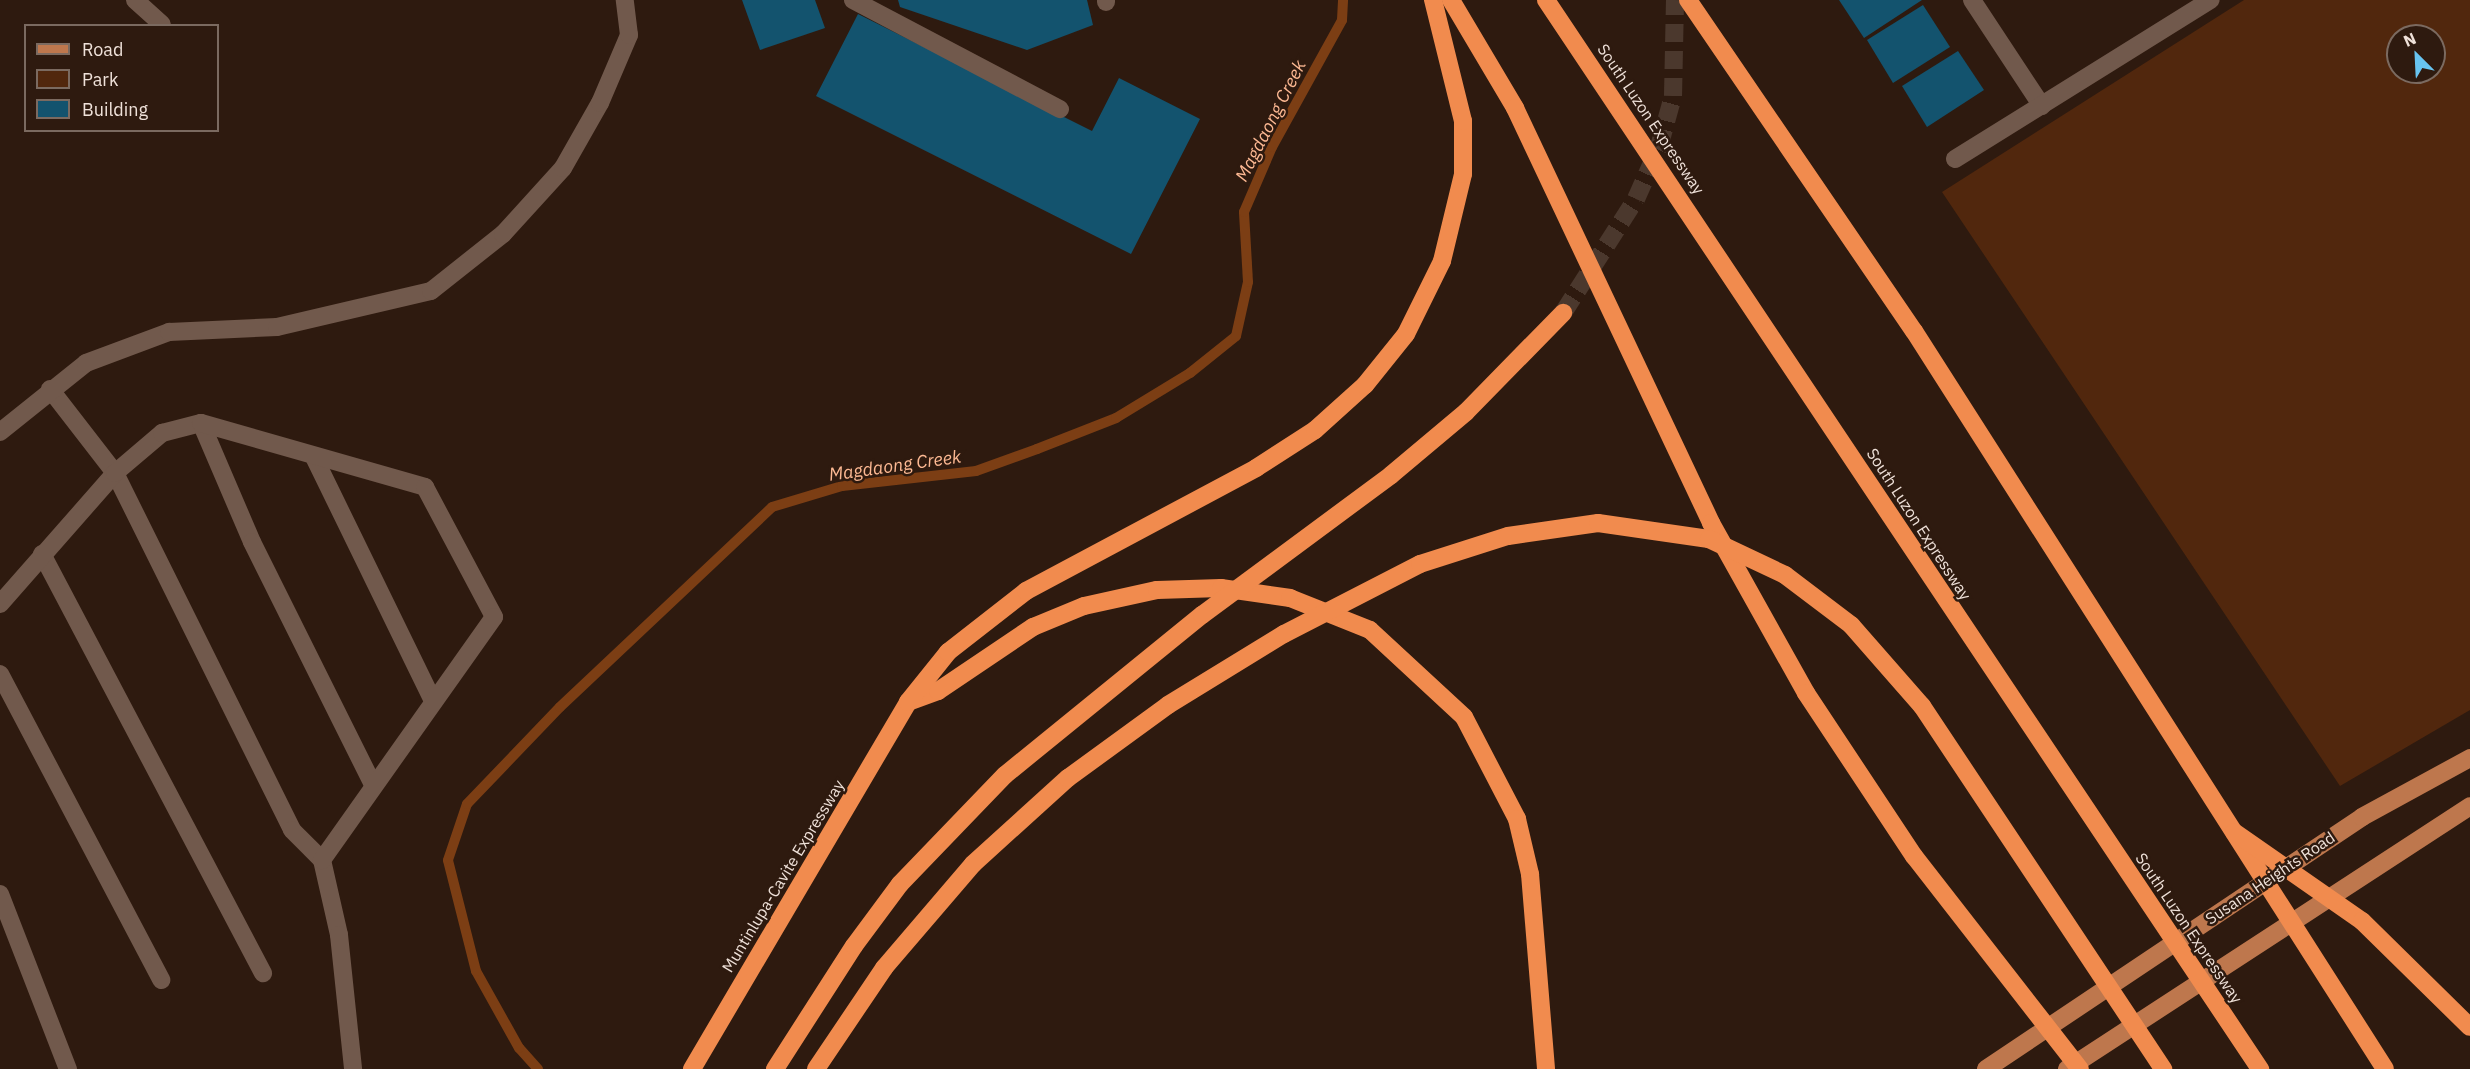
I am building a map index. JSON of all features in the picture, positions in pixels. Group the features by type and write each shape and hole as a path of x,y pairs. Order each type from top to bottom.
{"highway":[{"name":"Muntinlupa-Cavite Expressway","path":"692,1069 908,702 928,672 971,628 1026,591 1287,449 1341,407 1386,361 1424,304 1442,261 1464,174 1461,110 1433,0"},
{"path":"1451,0 1566,212 1737,573 1806,693 1908,847 2080,1069"},
{"name":"South Luzon Expressway","path":"1546,0 2260,1069"},
{"path":"1688,0 1914,331 2227,827 2385,1069"},
{"path":"776,1069 854,946 900,884 1005,775 1193,622 1391,475 1466,412 1563,313"},
{"path":"816,1069 885,968 973,864 1068,778 1168,705 1284,634 1420,564 1508,536 1598,523 1709,539 1785,575 1857,631 1922,706 2163,1069"},
{"path":"908,702 938,691 1033,627 1084,606 1157,590 1221,588 1290,598 1350,619 1391,645 1464,717 1517,819 1530,874 1546,1069"},
{"path":"2227,827 2362,921 2470,1027"}],"main road":[{"name":"Susana Heights Road","path":"1986,1069 2362,817 2470,758"},
{"path":"2067,1069 2470,806"}],"street":[{"path":"135,0 162,24"},
{"path":"0,432 50,389 86,363 169,332 277,327 431,291 503,234 563,168 600,103 629,35 625,0"},
{"path":"853,0 1060,109"},
{"path":"1972,0 2042,106"},
{"path":"1955,159 2210,0"},
{"path":"50,389 115,473 292,830 322,861 339,935 353,1069"},
{"path":"201,423 252,542 373,784"},
{"path":"0,604 115,473 162,433 201,423 315,459 424,487 494,617 373,784 322,861"},
{"path":"315,459 433,701"},
{"path":"42,554 262,973"},
{"path":"0,674 161,980"},
{"path":"0,894 68,1069"}],"green space":[{"path":"2244,0 2470,0 2470,710 2340,786 1942,192"}],"building":[{"path":"742,0 815,0 825,28 760,50"},
{"path":"898,0 1087,0 1093,25 1027,50 900,7"},
{"path":"1839,0 1922,0 1864,38"},
{"path":"1923,5 1950,47 1893,83 1867,40"},
{"path":"858,14 1092,131 1119,78 1200,119 1131,254 816,96"},
{"path":"1958,51 1984,90 1927,127 1902,86"}],"waterway":[{"name":"Magdaong Creek","path":"538,1069 519,1048 476,971 448,860 467,804 560,707 772,507 842,486 976,471 1037,449 1116,418 1190,373 1236,336 1248,282 1244,212 1272,147 1342,20 1343,0"}],"tunnel":[{"path":"1563,313 1636,199 1659,147 1673,96 1675,0"}]}
